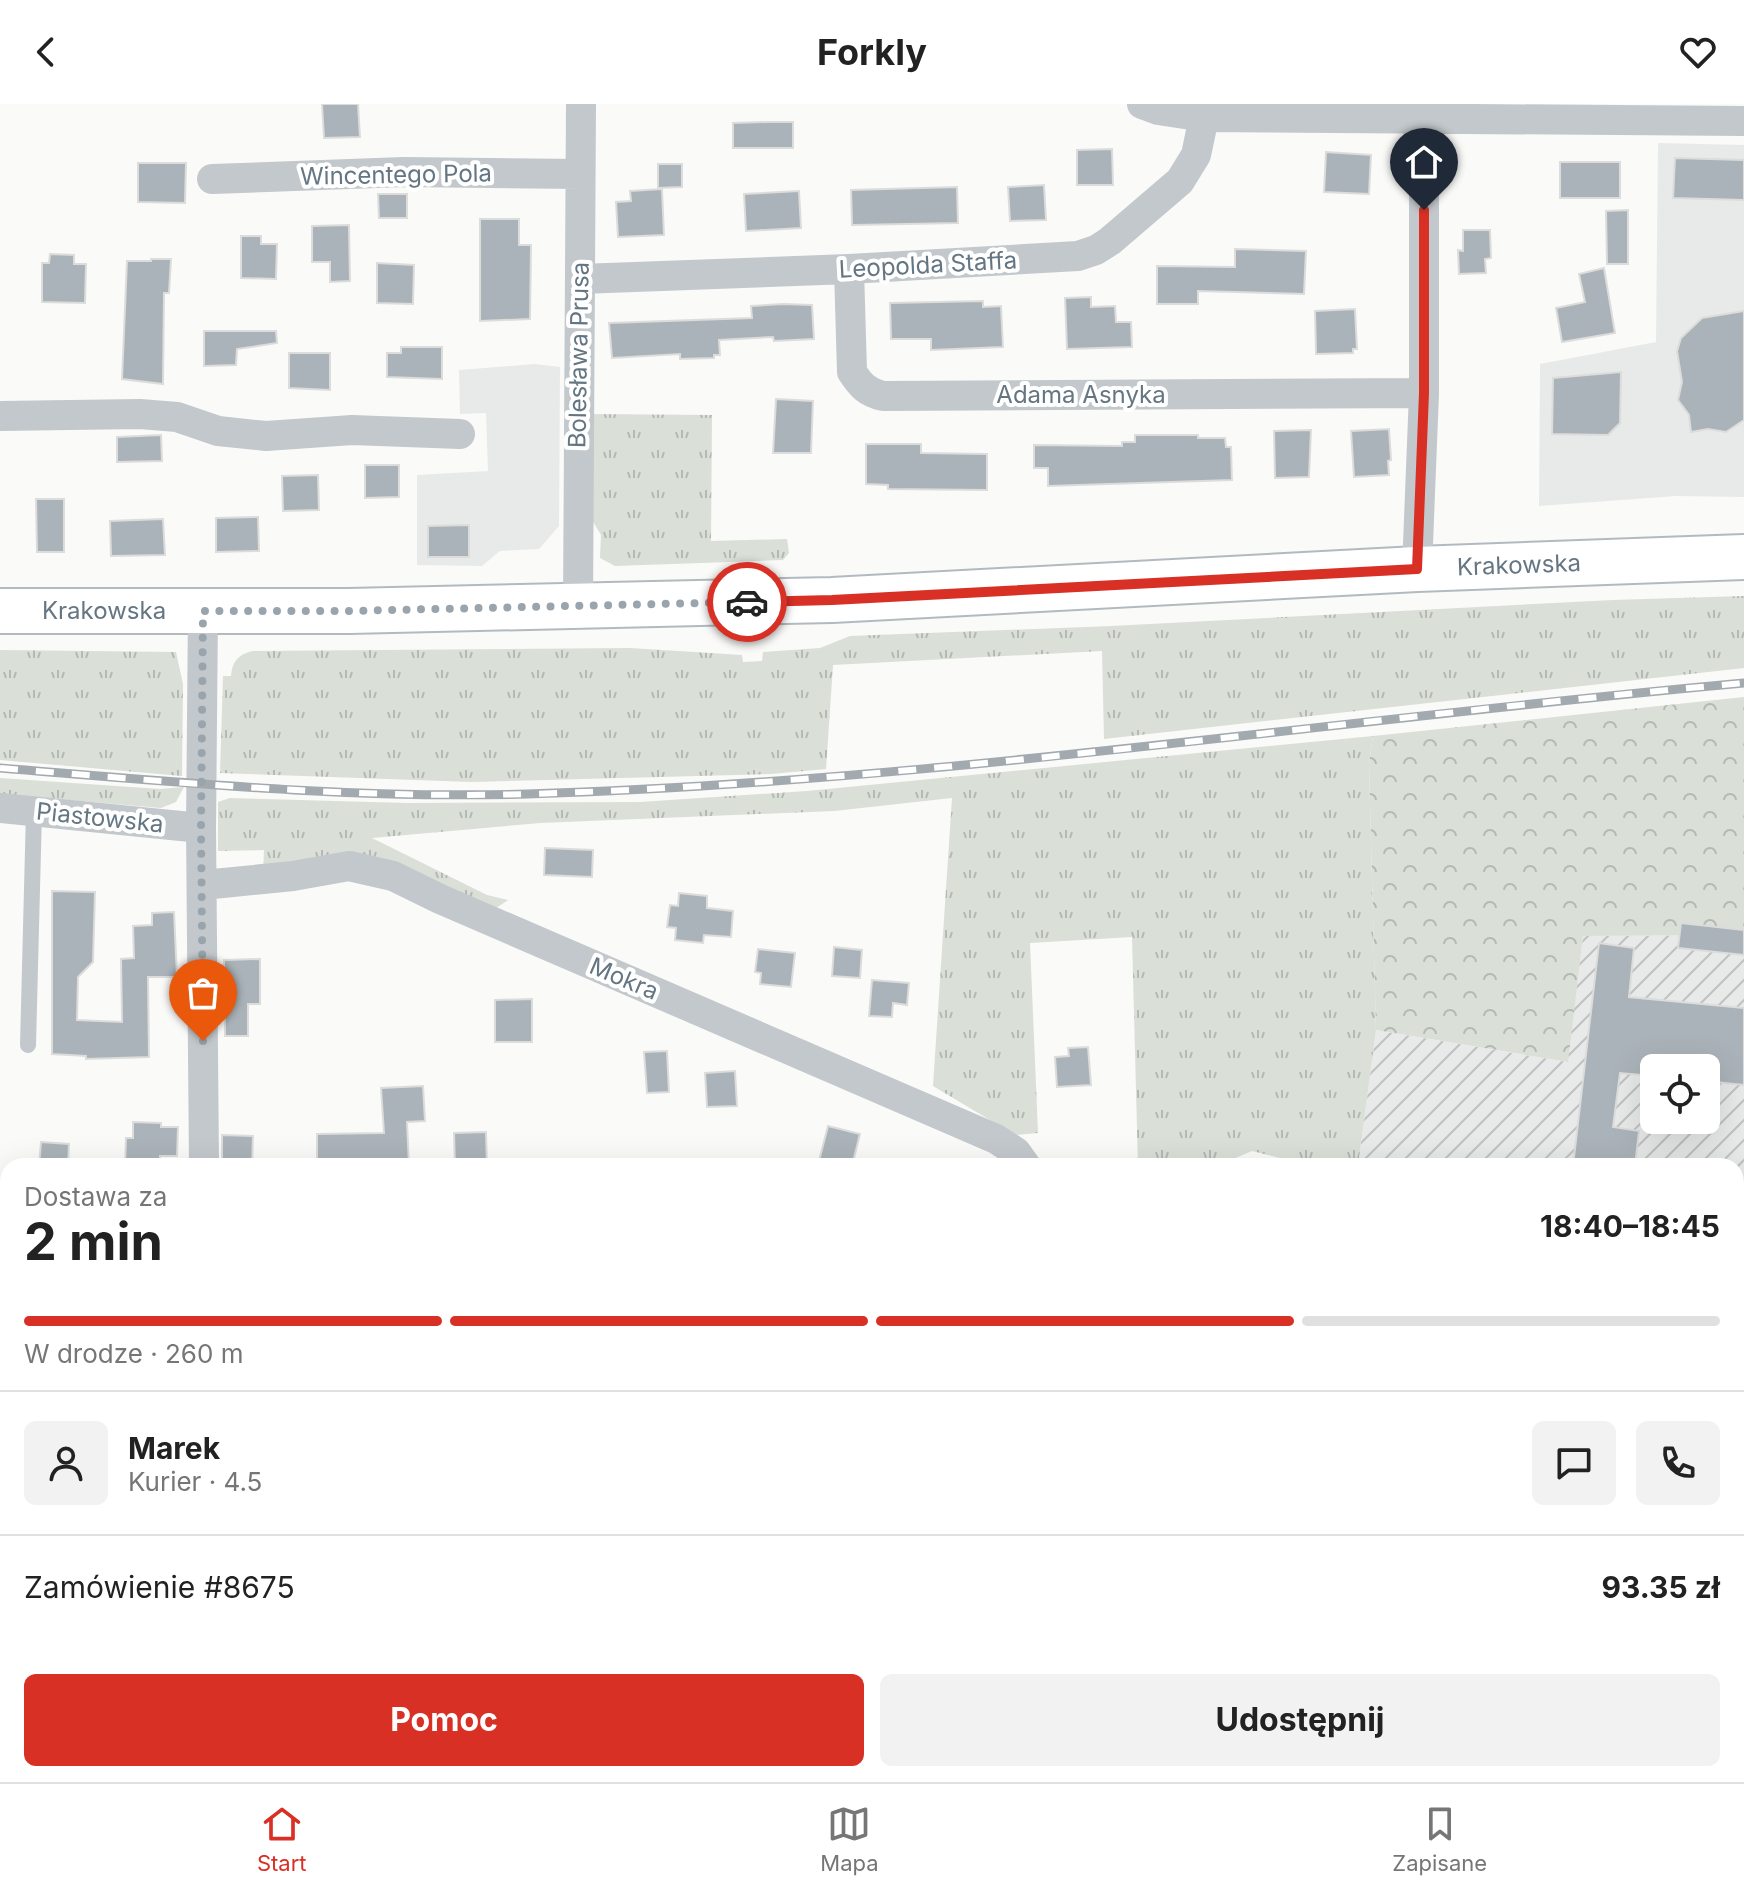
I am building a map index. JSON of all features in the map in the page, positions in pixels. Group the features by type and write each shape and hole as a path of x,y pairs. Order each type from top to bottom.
{"main road":[{"name":"Krakowska","path":"0,611 349,611 832,600 1417,569 1744,557"}],"street":[{"name":"Bolesława Prusa","path":"578,606 581,104"},
{"path":"1142,104 1158,110 1204,117 1744,121"},
{"name":"Leopolda Staffa","path":"580,279 1060,258 1096,250 1180,181 1196,155 1204,117"},
{"path":"1417,569 1424,393 1424,119"},
{"name":"Wincentego Pola","path":"212,179 404,172 580,174"},
{"name":"Adama Asnyka","path":"849,269 852,372 861,386 883,396 1424,393"},
{"path":"0,416 140,414 177,417 218,431 266,436 352,430 460,434"},
{"path":"203,611 204,1158"},
{"name":"Piastowska","path":"0,808 201,828"},
{"name":"Mokra","path":"203,885 293,876 349,866 393,876 996,1139 1020,1158"}],"lane":[{"path":"28,1045 34,811"}],"shaded area":[{"path":"1658,143 1744,145 1744,497 1676,496 1539,506 1540,364 1656,342"},
{"path":"535,364 560,367 559,526 539,549 500,551 482,566 417,565 417,475 488,471 486,413 460,414 459,370"},
{"path":"1744,935 1744,1158 1359,1158 1376,1030 1567,1062 1583,936"}],"green space":[{"path":"587,414 712,415 711,541 787,539 789,553 783,560 615,566 600,558 601,535 592,520"},
{"path":"1744,596 1744,668 1104,739 1102,651 833,665 826,769 771,774 472,782 220,773 223,676 231,676 237,659 253,651 630,648 742,655 743,662 762,661 763,652 820,648 850,636"},
{"path":"0,650 176,652 183,684 182,776 0,760"},
{"path":"1744,697 1744,935 1583,936 1568,1062 1376,1030 1369,764 1373,736"},
{"path":"1373,736 1369,764 1376,1030 1359,1158 1280,1158 1252,1151 1236,1158 1138,1158 1132,937 1030,943 1038,1133 1015,1135 933,1086 952,798 834,811 540,823 372,838 487,895 508,900 489,913 368,858 263,873 264,850 218,851 218,802 230,798 407,803 640,802 807,791"},
{"path":"0,778 160,789 184,787 176,802 161,808 0,794"}],"building":[{"path":"322,104 358,104 360,137 324,138"},
{"path":"793,122 793,148 733,148 733,123"},
{"path":"1112,149 1113,185 1077,185 1077,150"},
{"path":"1326,152 1371,155 1369,194 1324,192"},
{"path":"1675,158 1744,160 1744,200 1673,198"},
{"path":"1560,162 1620,162 1620,198 1560,198"},
{"path":"138,163 186,163 185,203 138,202"},
{"path":"658,164 682,164 682,187 658,188"},
{"path":"1044,185 1046,220 1010,221 1008,187"},
{"path":"957,187 958,223 852,225 851,190"},
{"path":"662,189 664,235 618,237 616,202 631,201 630,191"},
{"path":"799,191 801,228 746,231 744,194"},
{"path":"378,194 407,194 407,218 379,218"},
{"path":"1628,210 1628,264 1607,264 1606,211"},
{"path":"480,219 519,219 519,245 531,245 530,319 480,321"},
{"path":"349,225 350,281 330,282 330,262 312,262 312,226"},
{"path":"1463,230 1490,230 1491,258 1485,259 1486,273 1459,274 1458,250 1463,251"},
{"path":"241,236 261,236 261,244 277,244 276,279 241,278"},
{"path":"1235,249 1306,251 1304,294 1198,291 1198,304 1157,304 1157,266 1235,267"},
{"path":"50,254 74,255 74,264 86,264 85,303 42,302 42,263 49,263"},
{"path":"171,259 169,293 164,293 163,384 122,379 127,261"},
{"path":"377,263 414,265 413,304 377,303"},
{"path":"1604,268 1615,333 1562,342 1556,308 1585,302 1579,274"},
{"path":"1091,297 1091,307 1115,306 1116,322 1131,322 1132,347 1067,349 1065,298"},
{"path":"983,301 983,307 1001,306 1003,347 931,350 931,339 891,339 890,303"},
{"path":"812,305 814,339 774,341 773,337 719,340 720,355 714,355 714,358 680,359 680,354 612,358 609,323 752,318 751,306"},
{"path":"1355,309 1357,349 1353,349 1353,353 1316,354 1315,311"},
{"path":"1744,311 1744,420 1726,432 1708,429 1691,432 1689,415 1678,400 1682,382 1677,351 1681,338 1702,318"},
{"path":"204,331 276,331 277,343 237,349 236,365 204,366"},
{"path":"401,347 442,347 442,379 387,377 387,353 401,353"},
{"path":"289,353 330,353 330,390 289,388"},
{"path":"1621,372 1620,423 1608,435 1552,434 1553,378"},
{"path":"776,399 813,401 811,453 773,453"},
{"path":"1389,429 1389,475 1354,477 1351,431"},
{"path":"1311,430 1309,477 1275,478 1274,431"},
{"path":"161,435 162,461 117,462 117,437"},
{"path":"1135,435 1225,438 1226,447 1231,447 1232,480 1048,486 1048,468 1034,468 1034,445 1122,446 1122,442 1135,442"},
{"path":"866,444 921,444 921,453 987,454 987,490 888,489 888,485 866,484"},
{"path":"365,465 399,465 399,497 365,498"},
{"path":"318,475 319,510 283,511 282,476"},
{"path":"36,499 64,499 64,552 37,552"},
{"path":"258,517 259,551 216,552 216,518"},
{"path":"163,519 165,555 111,556 110,521"},
{"path":"469,525 469,557 428,557 428,526"},
{"path":"545,848 593,850 592,877 544,875"},
{"path":"52,891 95,892 93,962 78,977 77,1020 122,1022 121,959 134,958 133,926 152,925 152,913 174,912 177,977 148,977 149,1057 86,1059 86,1056 52,1054"},
{"path":"679,893 707,896 707,908 733,911 731,937 704,935 703,943 675,940 676,928 667,927 670,905 678,906"},
{"path":"1681,923 1744,930 1744,955 1678,948"},
{"path":"1599,943 1634,948 1629,997 1744,1008 1744,1085 1720,1082 1720,1054 1640,1054 1640,1075 1620,1073 1613,1127 1639,1131 1636,1158 1574,1158"},
{"path":"834,947 862,950 860,978 832,976"},
{"path":"758,949 795,953 791,987 760,984 761,973 755,972"},
{"path":"260,959 260,1004 248,1004 248,1036 225,1036 224,960"},
{"path":"872,980 909,983 907,1005 893,1003 892,1017 869,1016"},
{"path":"532,999 532,1042 495,1042 495,1000"},
{"path":"1088,1047 1091,1085 1057,1087 1055,1057 1069,1056 1068,1048"},
{"path":"667,1051 669,1092 647,1093 644,1052"},
{"path":"735,1071 737,1106 707,1107 705,1073"},
{"path":"423,1086 425,1121 407,1122 409,1158 317,1158 317,1134 384,1133 381,1088"},
{"path":"133,1122 178,1127 177,1156 125,1158 126,1138 133,1138"},
{"path":"828,1126 860,1134 854,1158 820,1158"},
{"path":"486,1132 487,1158 455,1158 454,1133"},
{"path":"222,1135 253,1136 252,1158 222,1158"},
{"path":"41,1142 69,1144 68,1158 40,1158"}],"railway":[{"path":"0,768 263,788 395,794 527,794 680,787 984,763 1744,683"}],"way so far":[{"path":"203,1041 203,611 349,611 747,602"}],"route":[{"path":"747,602 1417,569 1424,393 1424,210"}]}
